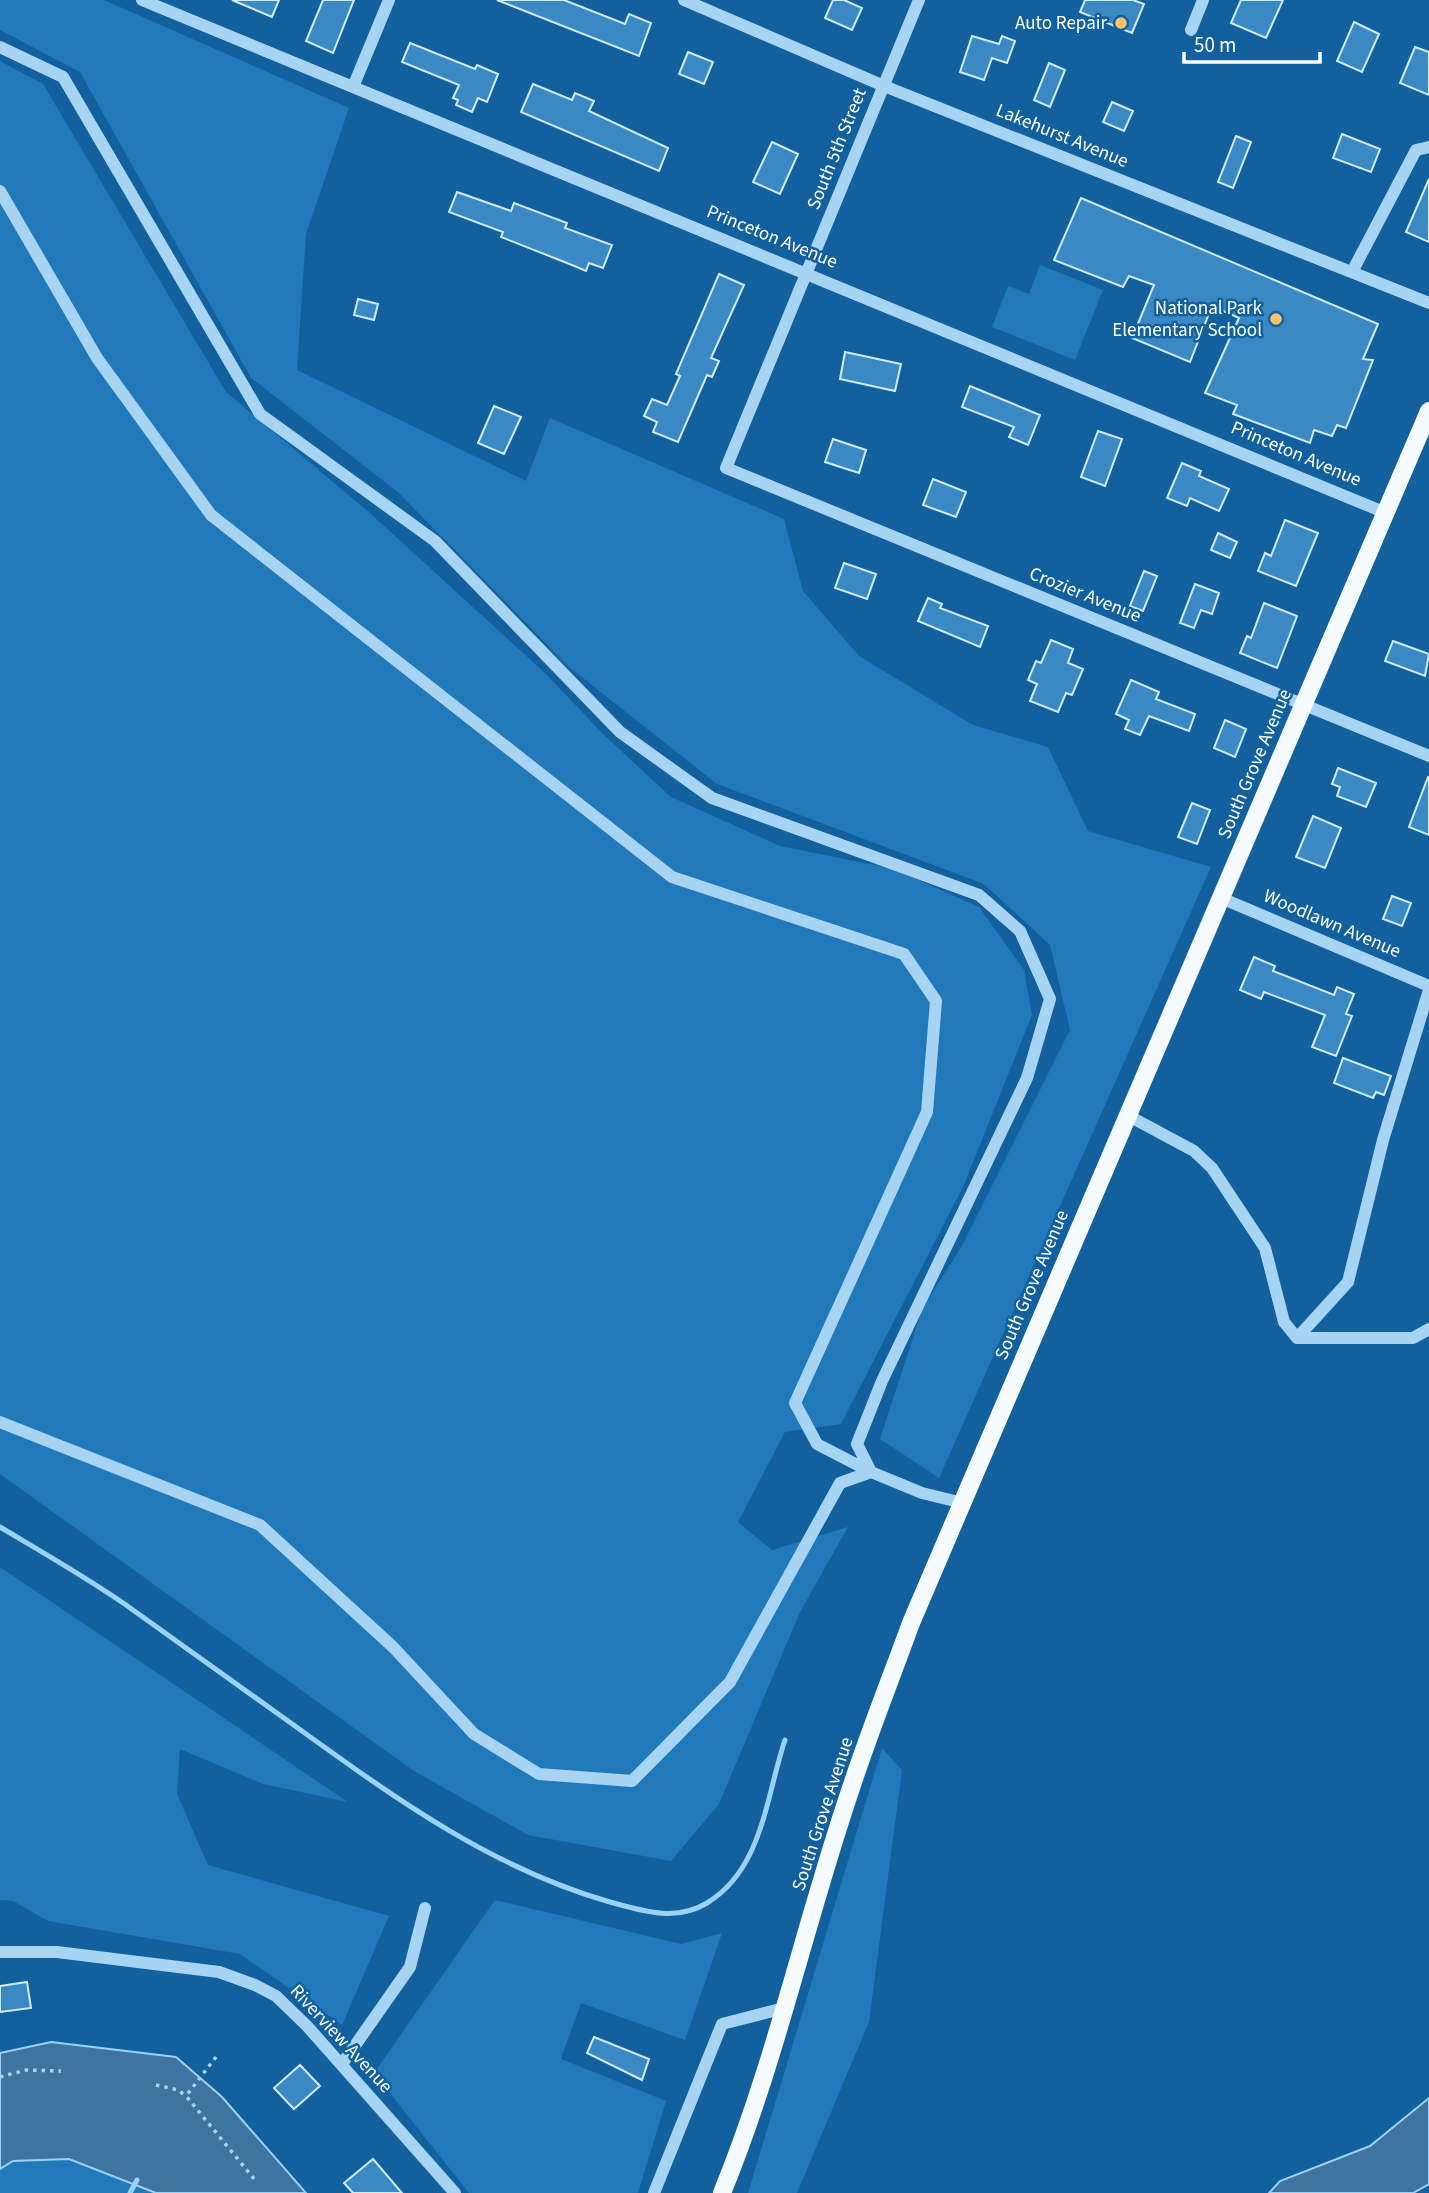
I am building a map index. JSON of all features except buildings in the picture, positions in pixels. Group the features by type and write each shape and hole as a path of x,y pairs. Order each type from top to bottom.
{"main road":[{"name":"South Grove Avenue","path":"722,2193 750,2125 788,2007 850,1788 911,1623 1429,411"}],"street":[{"name":"Princeton Avenue","path":"142,0 1386,513"},
{"path":"353,87 389,0"},
{"name":"Lakehurst Avenue","path":"684,0 884,86 1429,303"},
{"name":"South 5th Street","path":"726,468 919,0"},
{"path":"1191,30 1203,0"},
{"path":"0,47 63,77 260,414 436,541 620,732 712,798 979,895 1020,932 1050,999 1027,1078 882,1381 857,1444 871,1472"},
{"path":"1352,272 1416,150 1429,148"},
{"path":"0,191 97,358 211,515 672,877 904,954 936,1001 928,1112 794,1403 817,1444 871,1472 922,1493 962,1503"},
{"name":"Crozier Avenue","path":"726,468 1429,757"},
{"name":"Woodlawn Avenue","path":"1221,898 1429,988"},
{"path":"1297,1338 1348,1282 1383,1140 1429,988"},
{"path":"1127,1115 1194,1151 1212,1168 1265,1248 1284,1322 1297,1338"},
{"path":"1297,1338 1413,1338 1429,1329"},
{"path":"0,1422 260,1525 393,1647 474,1734 538,1774 632,1781 730,1682 840,1483 871,1472"},
{"path":"342,2064 410,1967 425,1908"},
{"name":"Riverview Avenue","path":"0,1952 57,1952 219,1972 276,1996 342,2064 455,2193"},
{"path":"654,2193 722,2024 788,2007"}],"path":[{"path":"186,2096 216,2057"},
{"path":"0,2077 26,2070 61,2071"},
{"path":"156,2085 178,2090 186,2096 255,2180"}],"shaded area":[{"path":"0,0 104,0 349,108 306,234 297,370 526,481 550,418 784,519 803,591 859,656 973,725 1048,747 1088,831 1211,867 939,1478 880,1439 923,1307 962,1246 1070,1030 1050,945 984,884 717,784 569,667 399,493 251,378 80,72 0,30"},
{"path":"0,61 43,84 226,392 371,514 545,673 603,734 671,797 780,846 894,869 979,907 1024,970 1032,1015 963,1187 841,1424 785,1432 738,1522 772,1550 848,1527 800,1612 719,1804 671,1861 528,1835 414,1771 0,1474"},
{"path":"1040,265 1103,290 1075,360 992,327 1008,286 1029,294"},
{"path":"0,1567 348,1802 263,1784 180,1749 177,1794 208,1865 389,1916 342,2025 240,1954 48,1921 13,1901 0,1900"},
{"path":"882,1748 902,1770 869,2022 797,2193 748,2193"},
{"path":"495,1900 681,1944 722,1933 685,2040 581,2003 561,2059 666,2101 638,2193 469,2193 374,2073"},
{"path":"51,2042 176,2057 222,2097 306,2193 156,2193 69,2159 13,2161 0,2169 0,2053"},
{"path":"1429,2098 1429,2184 1413,2193 1269,2193 1280,2181 1370,2146"},
{"path":"69,2159 156,2193 0,2193 0,2169 13,2161"}],"waterway":[{"path":"0,1527 111,1595 411,1807 487,1852 527,1871 567,1888 622,1905 659,1913 683,1912 707,1903 726,1889 740,1871 760,1830 785,1740"},
{"path":"130,2193 137,2180"}],"place":[{"name":"Auto Repair","path":"1121,23"},
{"name":"National Park Elementary School","path":"1276,319"}]}
